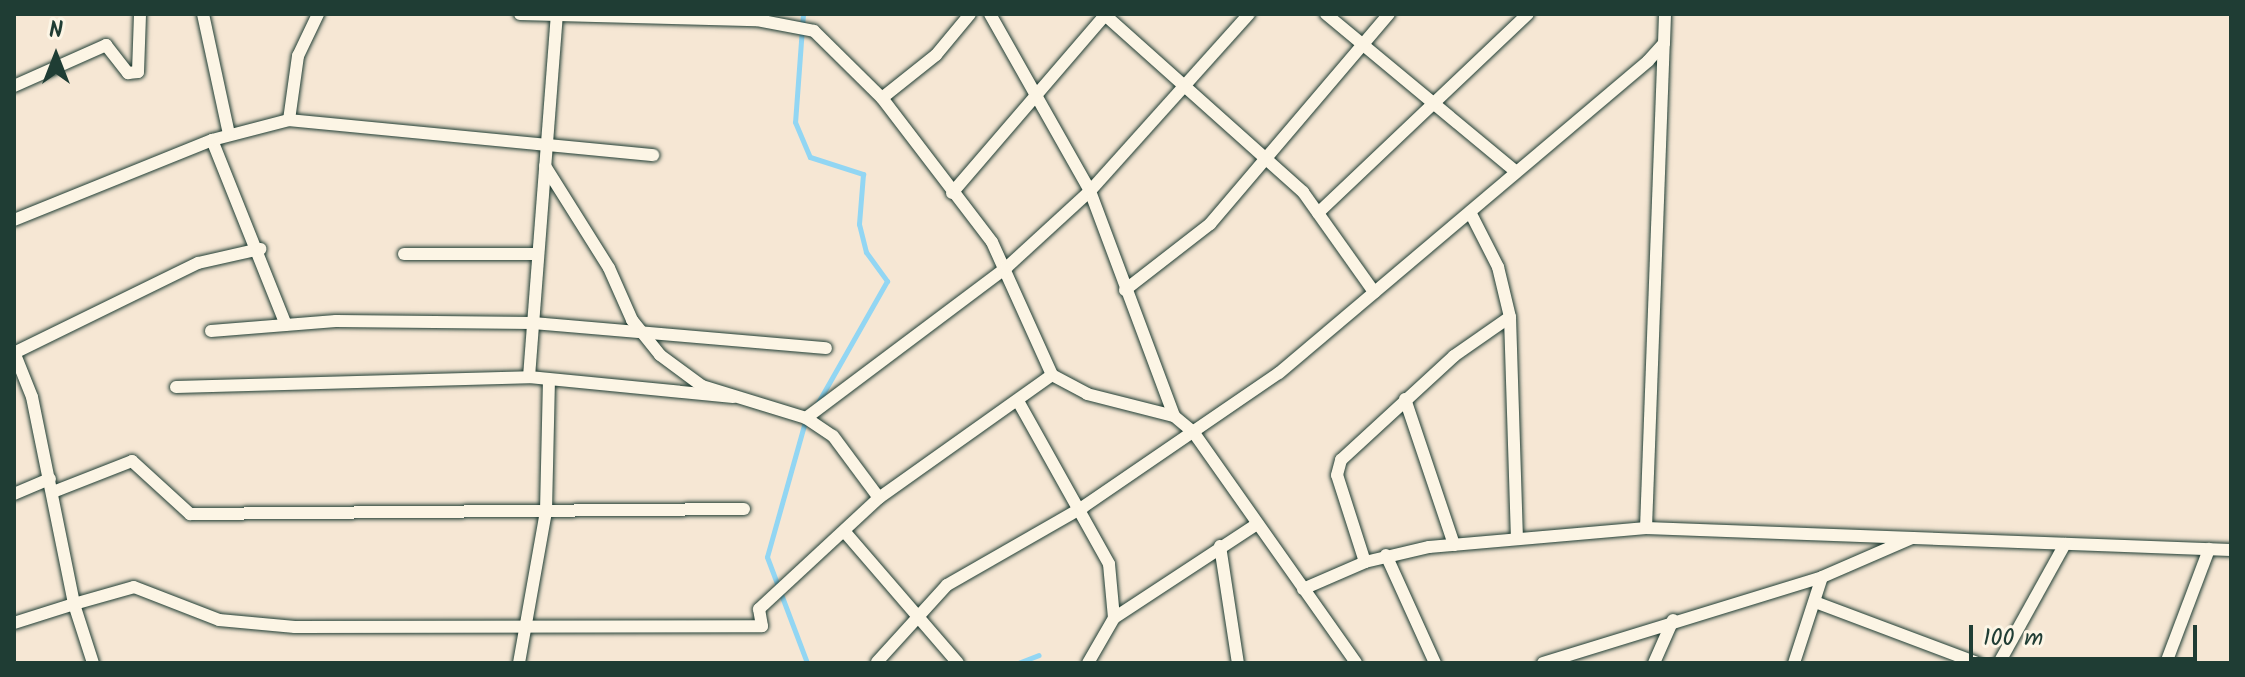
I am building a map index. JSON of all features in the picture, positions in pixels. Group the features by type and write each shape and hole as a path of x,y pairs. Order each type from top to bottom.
{"street":[{"path":"14,86 106,45 128,73 138,72 140,14"},
{"path":"203,14 229,134"},
{"path":"289,120 298,56 318,14"},
{"path":"520,14 789,23 814,31 882,98 1007,267 1052,375 1087,394 1174,416 1194,433 1254,526 1356,663"},
{"path":"882,98 936,55 970,14"},
{"path":"990,14 1034,98 1090,191 1174,416"},
{"path":"806,418 1007,267 1090,191 1185,90 1249,14"},
{"path":"1326,14 1515,171"},
{"path":"1125,290 1190,244 1268,160 1360,44 1389,14"},
{"path":"1318,213 1528,14"},
{"path":"1646,528 1665,14"},
{"path":"529,377 557,15"},
{"path":"952,193 1106,15 1185,90 1268,160 1318,213 1374,292"},
{"path":"877,662 921,618 947,585 1083,507 1194,433 1374,292 1664,43"},
{"path":"14,220 212,140 289,120 653,155"},
{"path":"212,140 260,249 286,325"},
{"path":"545,166 638,328 690,378 733,397 806,418 833,436 879,498"},
{"path":"1470,212 1498,267 1510,317 1517,539"},
{"path":"93,663 74,604 52,485 14,353 198,263 260,249"},
{"path":"404,254 538,254"},
{"path":"1365,562 1339,465 1405,399 1510,317"},
{"path":"211,331 286,325 533,323 638,328 826,348"},
{"path":"14,623 134,587 219,620 530,626 762,626 759,609 879,498 1052,375"},
{"path":"176,387 529,377 733,397"},
{"path":"519,663 530,626 546,511 549,380"},
{"path":"1405,399 1454,545"},
{"path":"1018,401 1083,507 1109,564 1114,618"},
{"path":"14,494 132,461 190,514 744,509"},
{"path":"1088,663 1114,618 1254,526"},
{"path":"1303,589 1386,555 1454,545 1646,528 2231,550"},
{"path":"844,531 958,663"},
{"path":"1543,663 1673,620 1822,577 1915,537"},
{"path":"1999,663 2065,544"},
{"path":"1220,546 1238,663"},
{"path":"2166,663 2209,549"},
{"path":"1386,555 1435,663"},
{"path":"1794,663 1822,577"},
{"path":"1815,602 1951,659 1977,663"},
{"path":"1654,663 1673,620"}],"waterway":[{"path":"803,14 795,122 810,157 863,174 859,224 866,252 887,281 817,404"},
{"path":"806,418 767,557 807,663"},
{"path":"1018,663 1039,655"}]}
